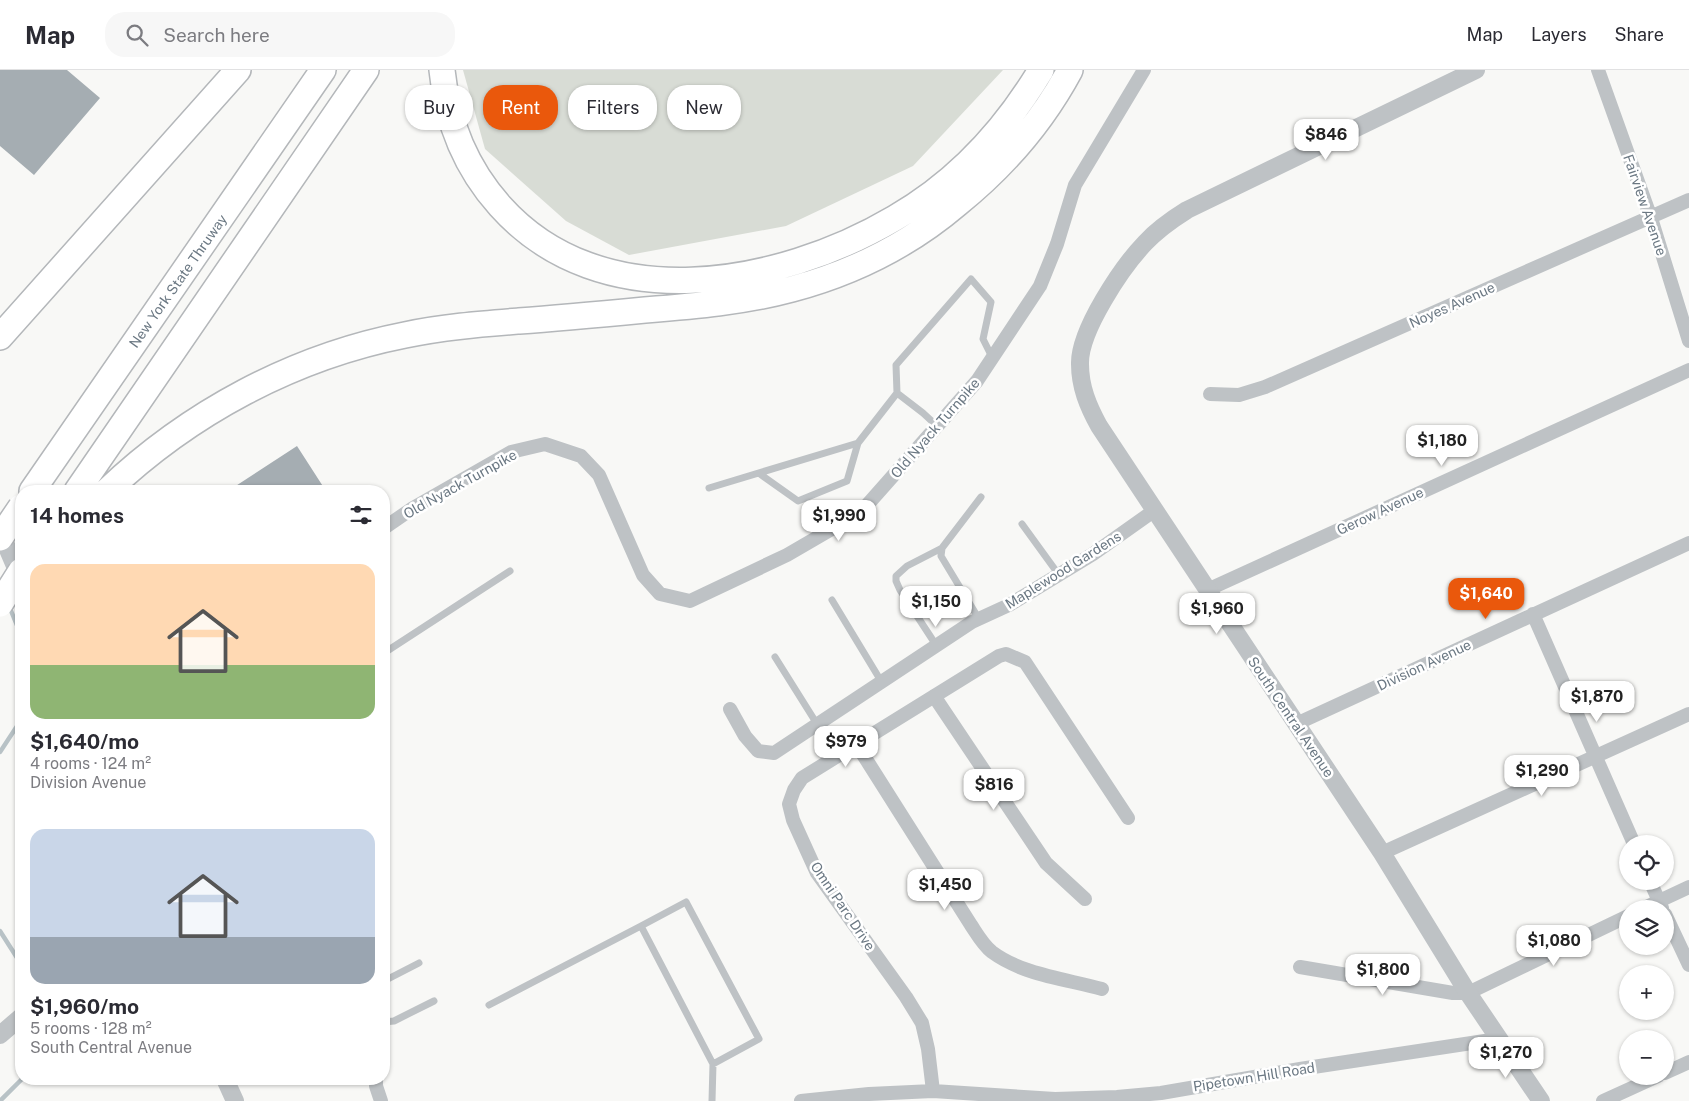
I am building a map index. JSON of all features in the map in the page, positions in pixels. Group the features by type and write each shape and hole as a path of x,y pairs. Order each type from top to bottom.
{"highway":[{"path":"0,336 238,70"},
{"name":"New York State Thruway","path":"36,485 323,70"},
{"path":"81,485 366,70"},
{"path":"442,70 448,109 463,152 490,195 522,228 558,253 595,268 634,277 702,280 742,275 786,265 832,250 896,217 936,190 972,159 1018,106 1041,70"},
{"path":"113,485 159,446 216,408 283,374 353,348 403,335 443,329 678,308 745,299 818,282 865,262 909,239 930,225 951,210 988,177 1012,153 1038,120 1070,70"},
{"path":"0,538 15,516"},
{"path":"0,604 15,580"}],"street":[{"name":"Old Nyack Turnpike","path":"390,524 413,508 511,452 545,444 581,456 599,475 643,575 660,594 690,602 788,555 862,512 977,382 1040,286 1058,244 1075,185 1144,70"},
{"name":"South Central Avenue","path":"1476,70 1187,210 1162,226 1143,245 1099,308 1085,338 1080,362 1082,386 1088,407 1099,426 1382,854 1468,993 1541,1101"},
{"name":"Fairview Avenue","path":"1598,70 1651,218 1689,341"},
{"name":"Noyes Avenue","path":"1210,394 1239,395 1265,387 1689,200"},
{"name":"Gerow Avenue","path":"1207,590 1689,370"},
{"name":"Maplewood Gardens","path":"730,709 745,736 758,752 774,753 972,622 1009,605 1059,575 1093,554 1155,510"},
{"path":"0,531 15,566"},
{"name":"Division Avenue","path":"1296,724 1689,543"},
{"path":"1533,614 1630,835"},
{"name":"Omni Parc Drive","path":"934,1091 922,1022 817,873 793,820 789,804 794,790 802,778 999,656 1006,654 1025,662 1128,818"},
{"path":"934,696 1046,863 1085,899"},
{"path":"1382,854 1689,714"},
{"path":"857,745 986,946 1012,964 1025,969 1102,989"},
{"path":"1669,900 1689,887"},
{"path":"1300,967 1453,993 1468,993 1619,920"},
{"path":"1674,933 1689,965"},
{"path":"0,1035 15,1022"},
{"name":"Pipetown Hill Road","path":"800,1101 869,1094 934,1091 1055,1100 1116,1097 1161,1093 1300,1069 1498,1039"},
{"path":"1674,1069 1689,1062"},
{"path":"228,1085 235,1101"},
{"path":"376,1085 381,1101"},
{"path":"1603,1101 1627,1096 1644,1085"}],"lane":[{"path":"760,474 798,501 847,481 858,443 897,393 896,365 971,279 991,302 983,340 992,357"},
{"path":"897,393 923,413 937,427"},
{"path":"709,488 858,443"},
{"path":"936,646 896,581 896,576 907,566 942,548 981,497"},
{"path":"1022,524 1059,575"},
{"path":"942,548 941,556 979,618"},
{"path":"390,649 510,571"},
{"path":"832,600 881,682"},
{"path":"775,657 817,724"},
{"path":"489,1005 686,902 759,1039 713,1064"},
{"path":"641,926 713,1064 712,1101"},
{"path":"390,978 419,963"},
{"path":"390,1021 434,1000"}],"shaded area":[{"path":"463,70 1003,70 913,166 786,226 629,255 566,221 485,149 473,106 473,85 467,85"}],"building":[{"path":"0,70 67,70 100,98 34,175 0,146"},
{"path":"297,446 322,485 237,485"}],"waterway":[{"path":"9,606 15,620"},
{"path":"0,752 15,729"},
{"path":"0,931 15,955"},
{"path":"0,1101 16,1085"}]}
